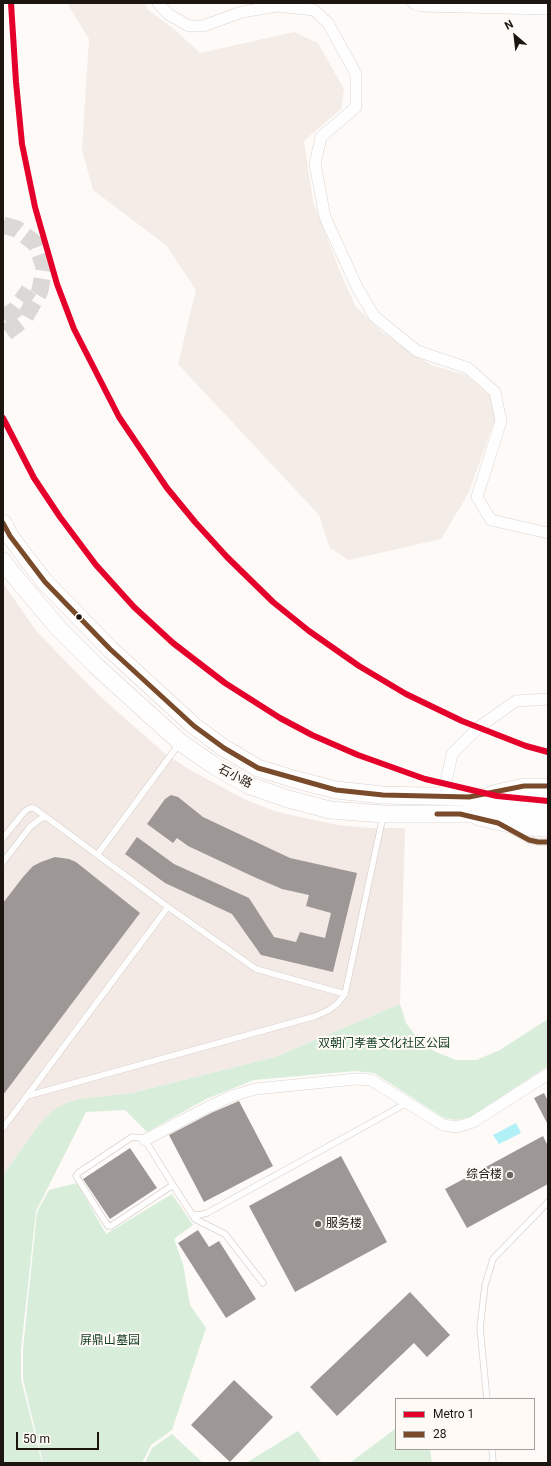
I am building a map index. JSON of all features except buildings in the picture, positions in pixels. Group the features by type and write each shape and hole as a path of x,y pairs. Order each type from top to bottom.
{"main road":[{"name":"石小路","path":"3,524 45,582 110,649 194,726 224,748 258,768 336,790 383,794 469,797 523,805 548,814"},
{"name":"石小路","path":"3,561 10,572 60,630 95,665 180,742 213,765 248,785 288,799 330,810 383,814 460,814 523,805 548,797"}],"street":[{"path":"158,3 168,14 189,26 203,26 242,12 277,6 314,10 328,23 356,74 356,107 321,137 315,164 324,217 357,288 374,316 417,351 468,368 495,392 501,421 477,497 491,520 548,533"},
{"path":"413,3 421,6 548,9"},
{"path":"442,796 452,754 479,727 516,701 548,700"},
{"path":"469,797 524,786 548,786"},
{"path":"460,814 498,823 537,829 548,829"},
{"path":"145,1140 208,1106 232,1096 255,1089 356,1079 371,1080 443,1125 457,1127 473,1122 548,1074"}],"lane":[{"path":"97,855 180,742"},
{"path":"3,838 25,811 30,808 34,808 168,907 256,969 345,994"},
{"path":"27,1096 316,1016 329,1010 338,1003 345,994 383,814"},
{"path":"3,862 30,827 40,819 46,817"},
{"path":"498,823 530,840 548,842"},
{"path":"3,1128 168,907"},
{"path":"192,1214 199,1215 207,1213 407,1103"},
{"path":"173,1185 111,1226 106,1224 76,1176 78,1173 132,1137 138,1137 145,1140 195,1219 225,1234 263,1283"},
{"path":"487,1398 480,1328 485,1285 493,1260 548,1202"},
{"path":"492,1450 493,1463"}],"shaded area":[{"path":"67,3 145,3 148,10 174,29 200,53 294,32 318,43 344,89 341,109 304,141 313,201 343,279 356,307 382,332 431,365 466,375 490,396 496,417 468,494 441,539 349,560 330,548 319,515 178,364 196,290 166,245 93,190 82,150 89,39"},
{"path":"3,583 37,632 101,697 163,752 190,770 246,800 277,812 338,825 368,828 405,828 400,1004 275,1057 132,1093 79,1099 66,1103 41,1122 3,1175"}],"green space":[{"name":"双朝门孝善文化社区公园","path":"400,1004 406,1023 418,1039 434,1051 456,1060 476,1060 500,1050 548,1019 548,1066 471,1117 456,1120 444,1118 374,1073 355,1071 254,1080 206,1099 147,1132 125,1110 86,1112 36,1211 21,1349 21,1379 42,1463 3,1463 3,1175 41,1122 54,1110 66,1103 79,1099 132,1093 275,1057"},
{"name":"屏鼎山墓园","path":"77,1183 106,1234 172,1194 193,1225 174,1239 183,1264 190,1305 206,1328 172,1430 151,1445 142,1463 43,1463 23,1379 23,1349 37,1212 49,1190"},
{"path":"395,1429 395,1450 430,1450 432,1463 350,1463"},
{"path":"298,1431 322,1463 246,1463"},
{"path":"172,1434 203,1463 145,1463 152,1448"}],"water":[{"path":"516,1123 521,1133 499,1144 493,1135"}],"tunnel":[{"path":"3,225 17,229 36,244 44,266 40,291 24,319 3,335"},
{"path":"3,317 15,310 29,290"}],"metro line":[{"name":"1","path":"11,3 22,144 35,207 57,284 74,329 119,417 167,488 227,557 273,602 309,631 359,666 406,694 462,721 526,746 548,752"},
{"name":"1","path":"3,418 34,478 60,517 96,565 134,607 173,643 225,683 280,718 312,735 358,755 425,779 497,796 548,801"}],"transit line":[{"name":"28","path":"3,523 10,536 45,582 110,649 194,726 224,748 258,768 336,790 383,795 469,797 524,786 548,786"},
{"name":"28","path":"437,814 460,814 498,823 529,840 548,842"}],"place":[{"name":"综合楼","path":"510,1175"},
{"name":"服务楼","path":"318,1224"}]}
